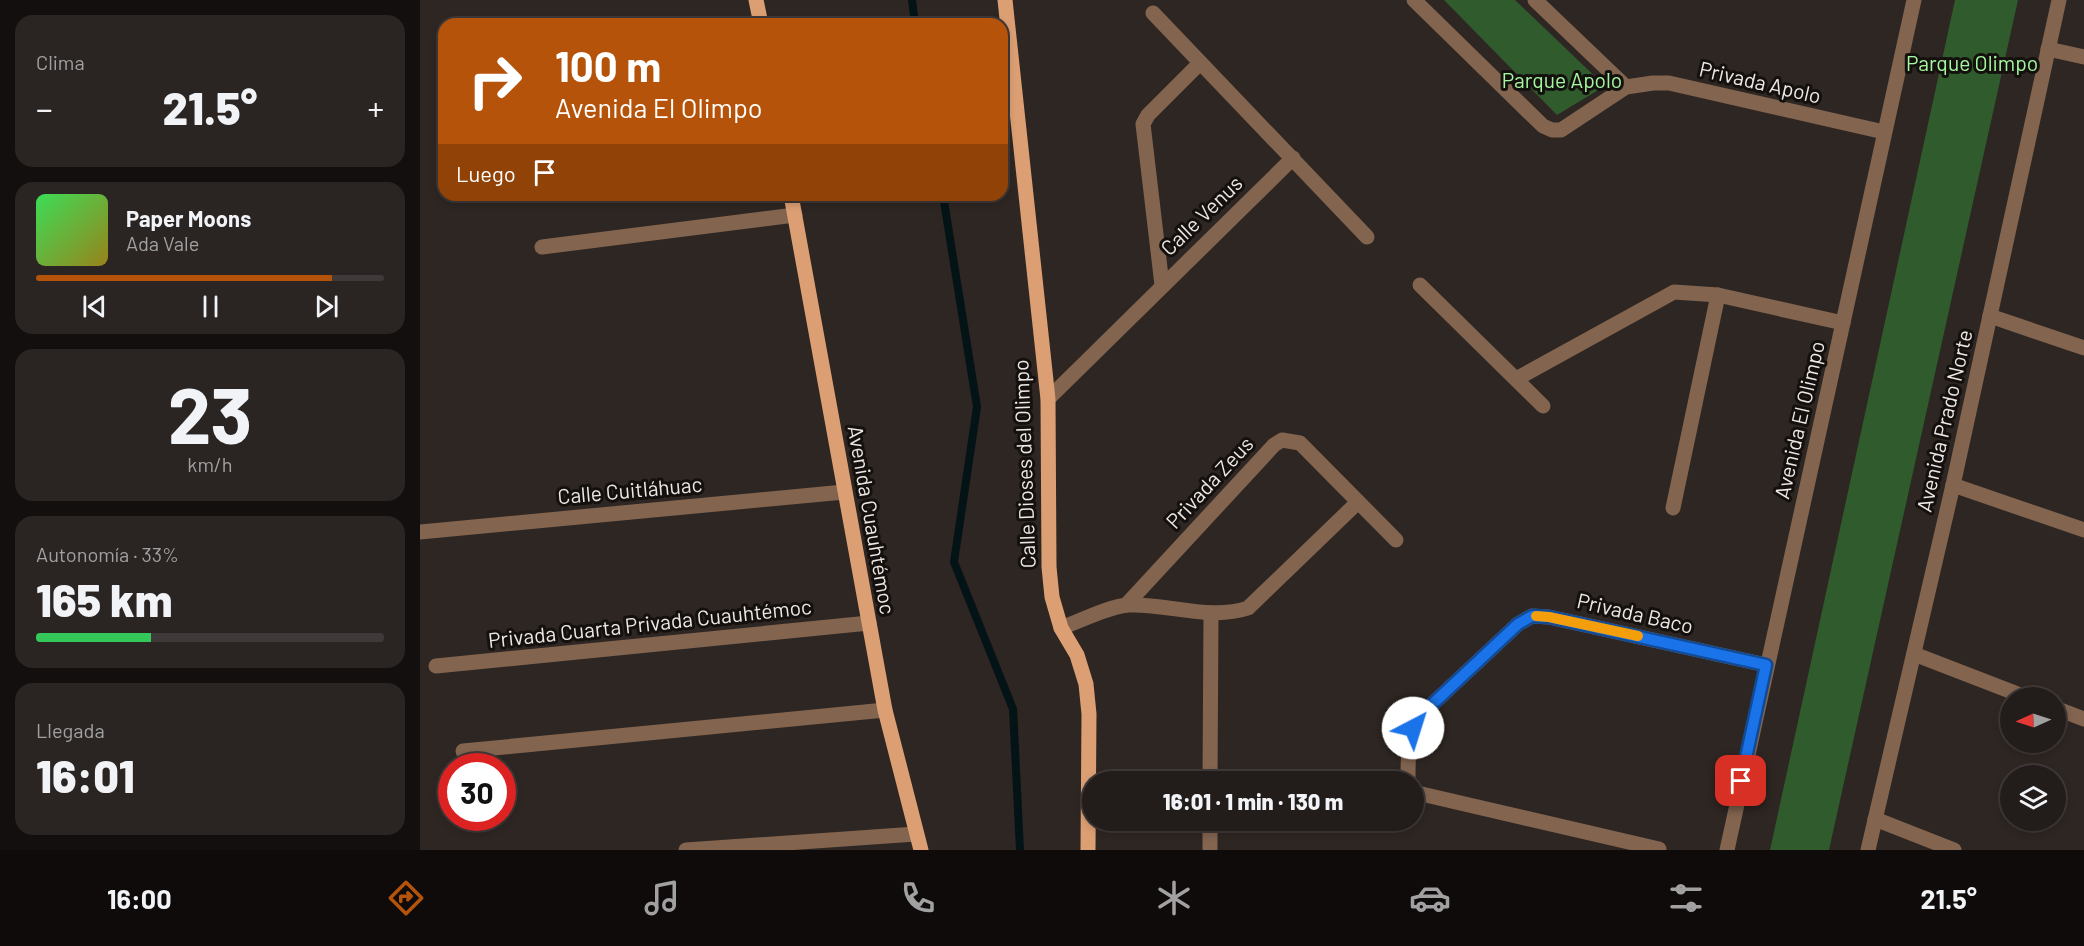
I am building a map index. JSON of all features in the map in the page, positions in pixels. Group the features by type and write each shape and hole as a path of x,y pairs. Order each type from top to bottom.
{"main road":[{"path":"756,0 760,18"},
{"name":"Calle Dioses del Olimpo","path":"1005,0 1007,18"},
{"name":"Calle Dioses del Olimpo","path":"1008,28 1048,399 1049,567 1052,597 1062,628 1077,655 1086,684 1089,714 1088,850"},
{"name":"Avenida Cuauhtémoc","path":"792,201 885,710 921,850"}],"street":[{"name":"Privada Apolo","path":"1414,0 1543,126 1552,130 1561,130 1626,87 1653,82 1669,83 1884,132"},
{"path":"1535,0 1626,87"},
{"name":"Avenida El Olimpo","path":"1726,850 1914,0"},
{"name":"Avenida Prado Norte","path":"1868,850 1953,485 2059,0"},
{"path":"1153,13 1367,237"},
{"path":"2048,49 2084,57"},
{"path":"1162,285 1143,124 1148,115 1200,63"},
{"name":"Calle Venus","path":"1048,399 1293,158"},
{"path":"542,248 795,215"},
{"path":"1420,285 1543,406"},
{"path":"1516,379 1674,292 1718,295 1844,323"},
{"path":"1673,508 1718,295"},
{"path":"1990,316 2084,348"},
{"name":"Privada Zeus","path":"1126,605 1274,445 1282,440 1300,443 1396,540"},
{"path":"1953,485 2084,530"},
{"name":"Calle Cuitláhuac","path":"420,531 844,492"},
{"name":"Privada Zeus","path":"1062,628 1126,605 1211,613 1234,613 1248,608 1358,502"},
{"path":"1210,771 1211,613"},
{"name":"Privada Baco","path":"1408,771 1408,746 1413,728 1425,711 1518,624 1532,616 1549,617 1766,665"},
{"name":"Privada Cuarta Privada Cuauhtémoc","path":"436,666 869,623"},
{"path":"1914,654 2000,687"},
{"path":"463,752 885,710"},
{"path":"2066,712 2084,719"},
{"path":"1424,795 1659,849"},
{"path":"1875,819 1954,850"},
{"path":"1210,831 1210,850"},
{"path":"686,850 916,834"}],"green space":[{"name":"Parque Apolo","path":"1444,0 1515,0 1605,86 1557,115"},
{"name":"Parque Olimpo","path":"1955,0 2018,0 1829,850 1770,850"}],"waterway":[{"path":"912,0 914,18"},
{"path":"944,201 977,407 954,562 1013,709 1020,850"}],"slow traffic":[{"path":"1536,616 1638,636"}],"route":[{"path":"1413,728 1425,711 1518,624 1532,616 1549,617 1766,665 1741,781"}]}
